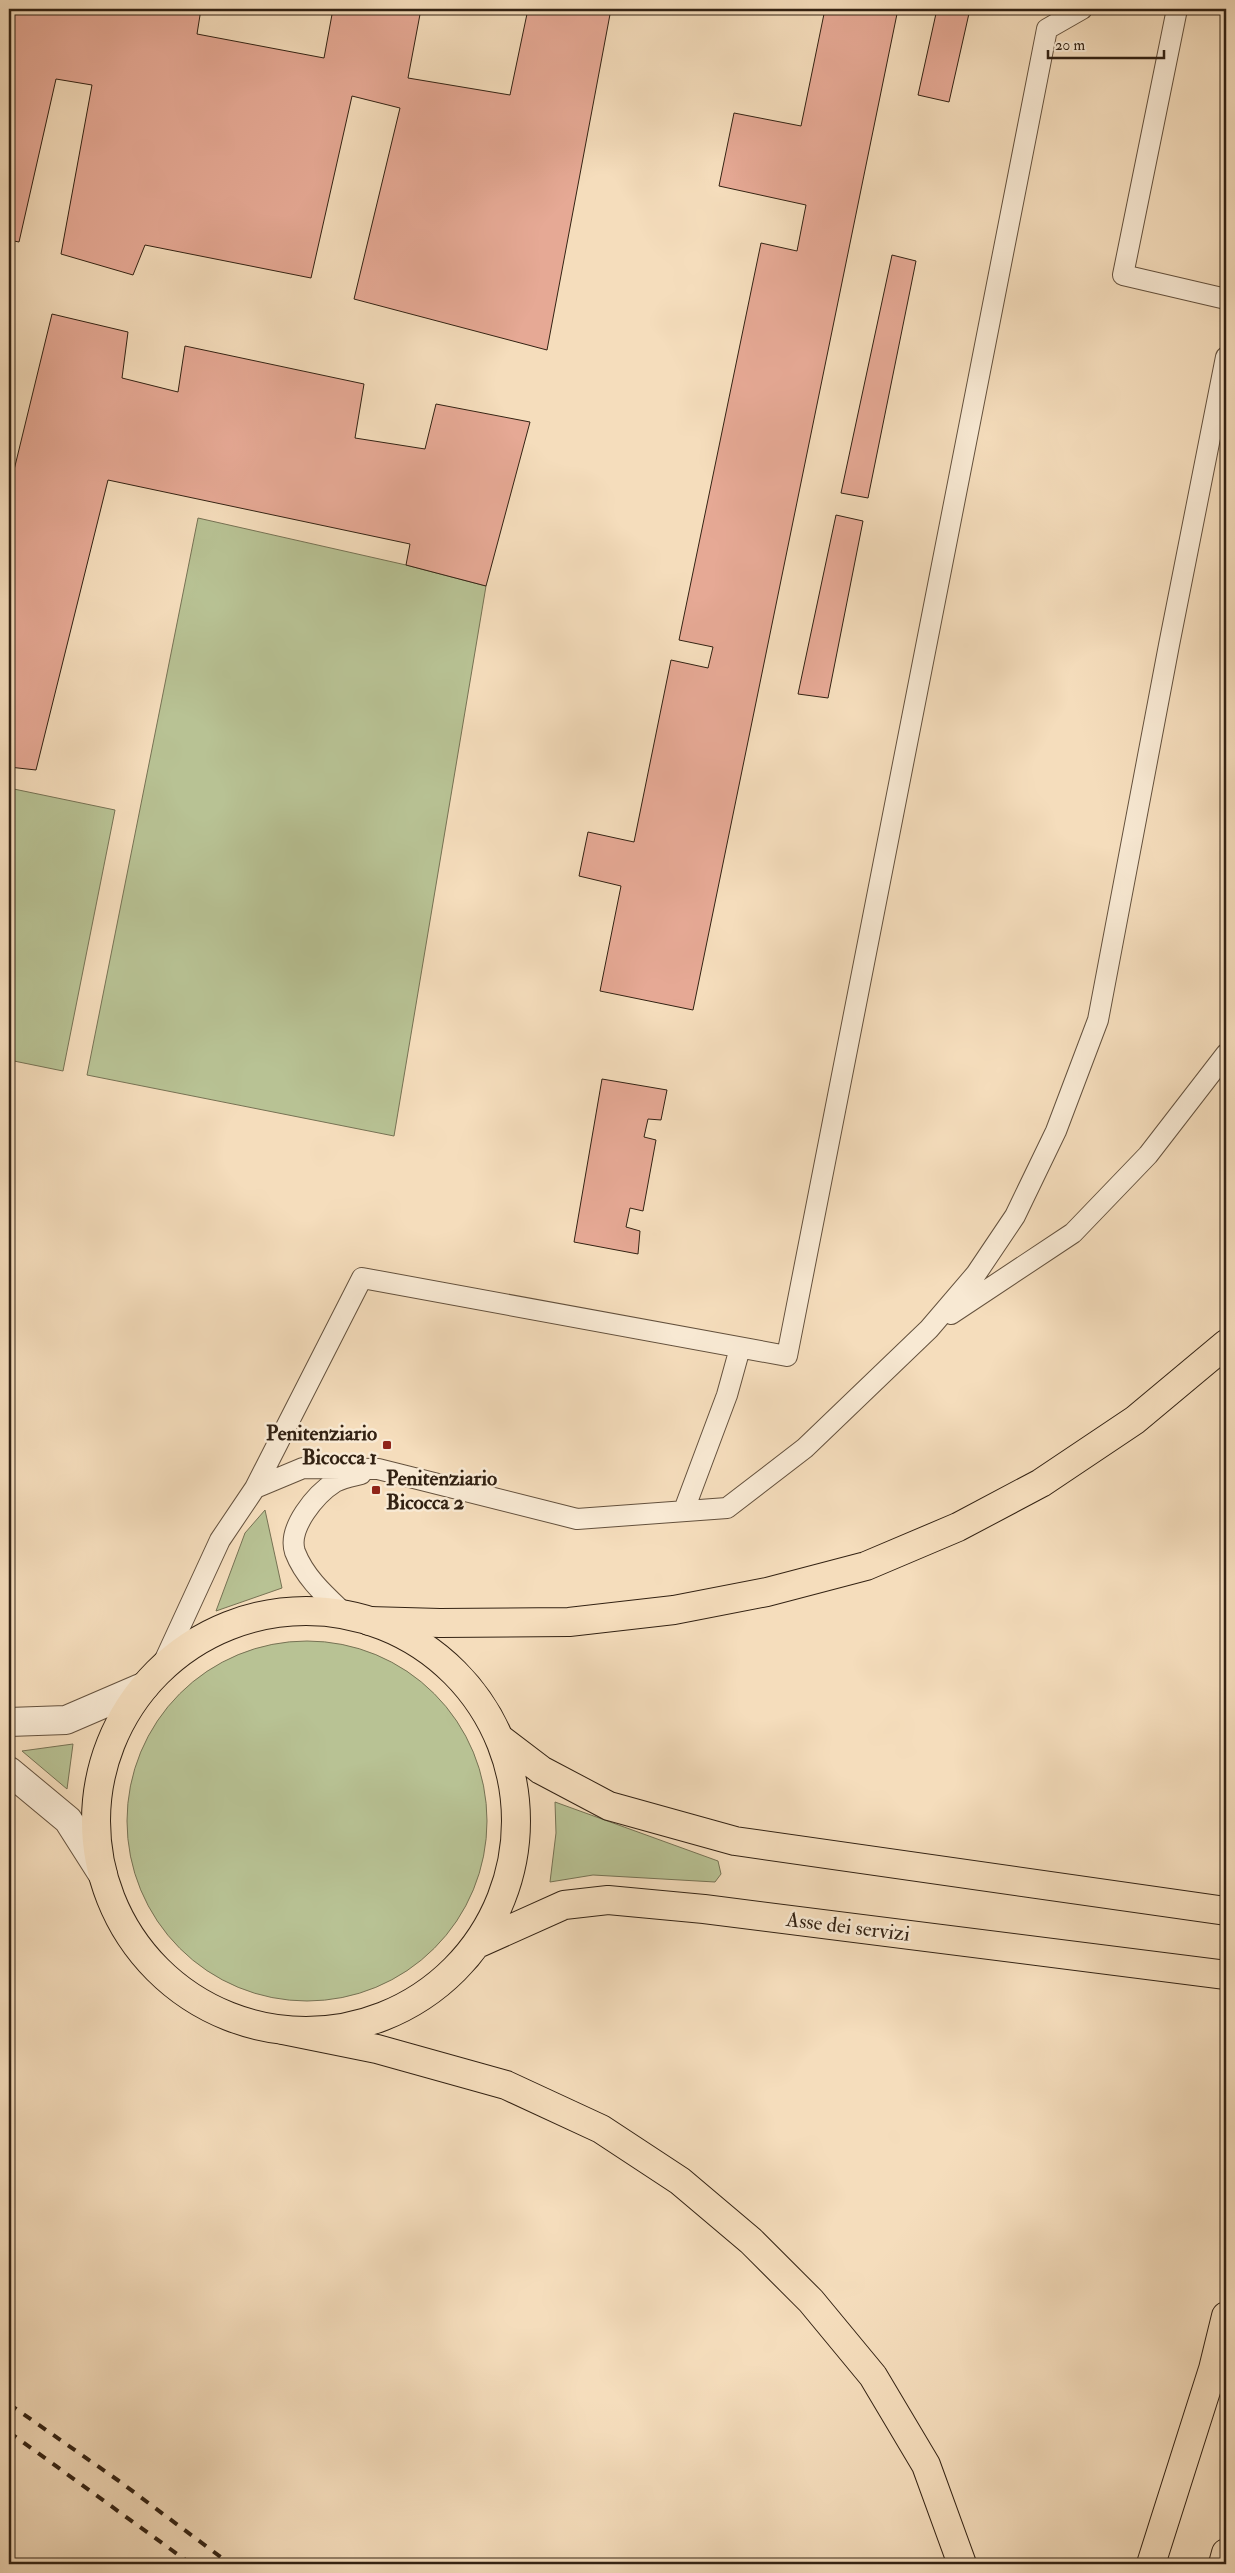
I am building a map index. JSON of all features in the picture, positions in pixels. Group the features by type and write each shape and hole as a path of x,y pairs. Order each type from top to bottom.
{"main road":[{"path":"962,2564 926,2465 873,2376 811,2301 751,2241 680,2181 601,2129 506,2085 377,2049 234,2018 189,1996 151,1962 122,1921 103,1875 96,1825 101,1775 117,1727 153,1677 192,1644 227,1626 266,1615 297,1612 440,1623 569,1622 674,1610 767,1592 866,1566 958,1527 1040,1483 1136,1420 1226,1344"},
{"path":"283,2030 327,2031 371,2021 412,2004 447,1978 477,1944 499,1907 512,1866 515,1832 512,1780 499,1738 482,1706 460,1678 433,1654 402,1634 357,1618"},
{"path":"499,1738 541,1770 609,1806 735,1841 1226,1911"},
{"name":"Asse dei servizi","path":"477,1944 564,1905 608,1900 704,1909 1226,1975"},
{"path":"1151,2564 1213,2369 1226,2316"},
{"path":"1223,2564 1226,2553"}],"street":[{"path":"9,1722 66,1720 153,1677"},
{"path":"9,1771 68,1820 103,1875"}],"lane":[{"path":"153,1677 220,1540 255,1488 362,1278 787,1356 1047,29 1082,9"},
{"path":"1177,9 1123,275 1226,299"},
{"path":"255,1488 303,1468 378,1469 577,1519 727,1508 805,1448 928,1328 976,1274 1015,1216 1056,1131 1098,1020 1168,645 1226,357"},
{"path":"928,1328 1073,1233 1148,1155 1226,1054"},
{"path":"684,1510 727,1395 740,1348"},
{"path":"357,1618 313,1583 295,1550 294,1531 310,1505 336,1481 378,1469"}],"green space":[{"path":"198,518 406,565 486,586 394,1136 87,1075"},
{"path":"9,788 115,810 63,1071 9,1060"},
{"path":"265,1510 282,1588 216,1611 245,1533"},
{"path":"307,1641 342,1644 376,1655 407,1671 434,1694 457,1721 473,1752 484,1786 487,1821 484,1856 473,1890 457,1921 434,1948 407,1971 376,1987 342,1998 307,2001 272,1998 238,1987 207,1971 180,1948 157,1921 141,1890 130,1856 127,1821 130,1786 141,1752 157,1721 180,1694 207,1671 238,1655 272,1644"},
{"path":"73,1744 67,1789 22,1751"},
{"path":"555,1802 718,1861 721,1874 715,1882 593,1875 550,1882 556,1833"}],"building":[{"path":"9,9 201,9 197,34 324,58 333,9 421,9 408,78 510,95 528,9 611,9 547,350 354,299 400,108 352,96 311,278 145,245 133,275 61,254 92,85 56,79 19,242 9,240"},
{"path":"825,9 898,9 693,1010 600,991 621,886 579,876 588,832 634,842 671,660 708,668 713,647 679,640 761,243 797,251 806,205 719,186 734,113 801,126"},
{"path":"937,9 970,9 949,102 918,95"},
{"path":"892,255 916,261 868,498 841,493"},
{"path":"52,314 128,332 122,378 178,392 185,346 364,384 355,438 425,449 436,404 530,422 486,586 406,565 410,544 108,480 36,770 9,767 9,469 14,470"},
{"path":"836,515 863,521 828,698 798,694"},
{"path":"602,1079 667,1090 661,1120 648,1119 644,1137 656,1140 643,1211 630,1208 626,1227 640,1231 638,1254 574,1242"}],"railway":[{"path":"9,2404 119,2481 230,2564"},
{"path":"9,2432 191,2564"}],"place":[{"name":"Penitenziario Bicocca 1","path":"387,1445"},
{"name":"Penitenziario Bicocca 2","path":"376,1490"}]}
